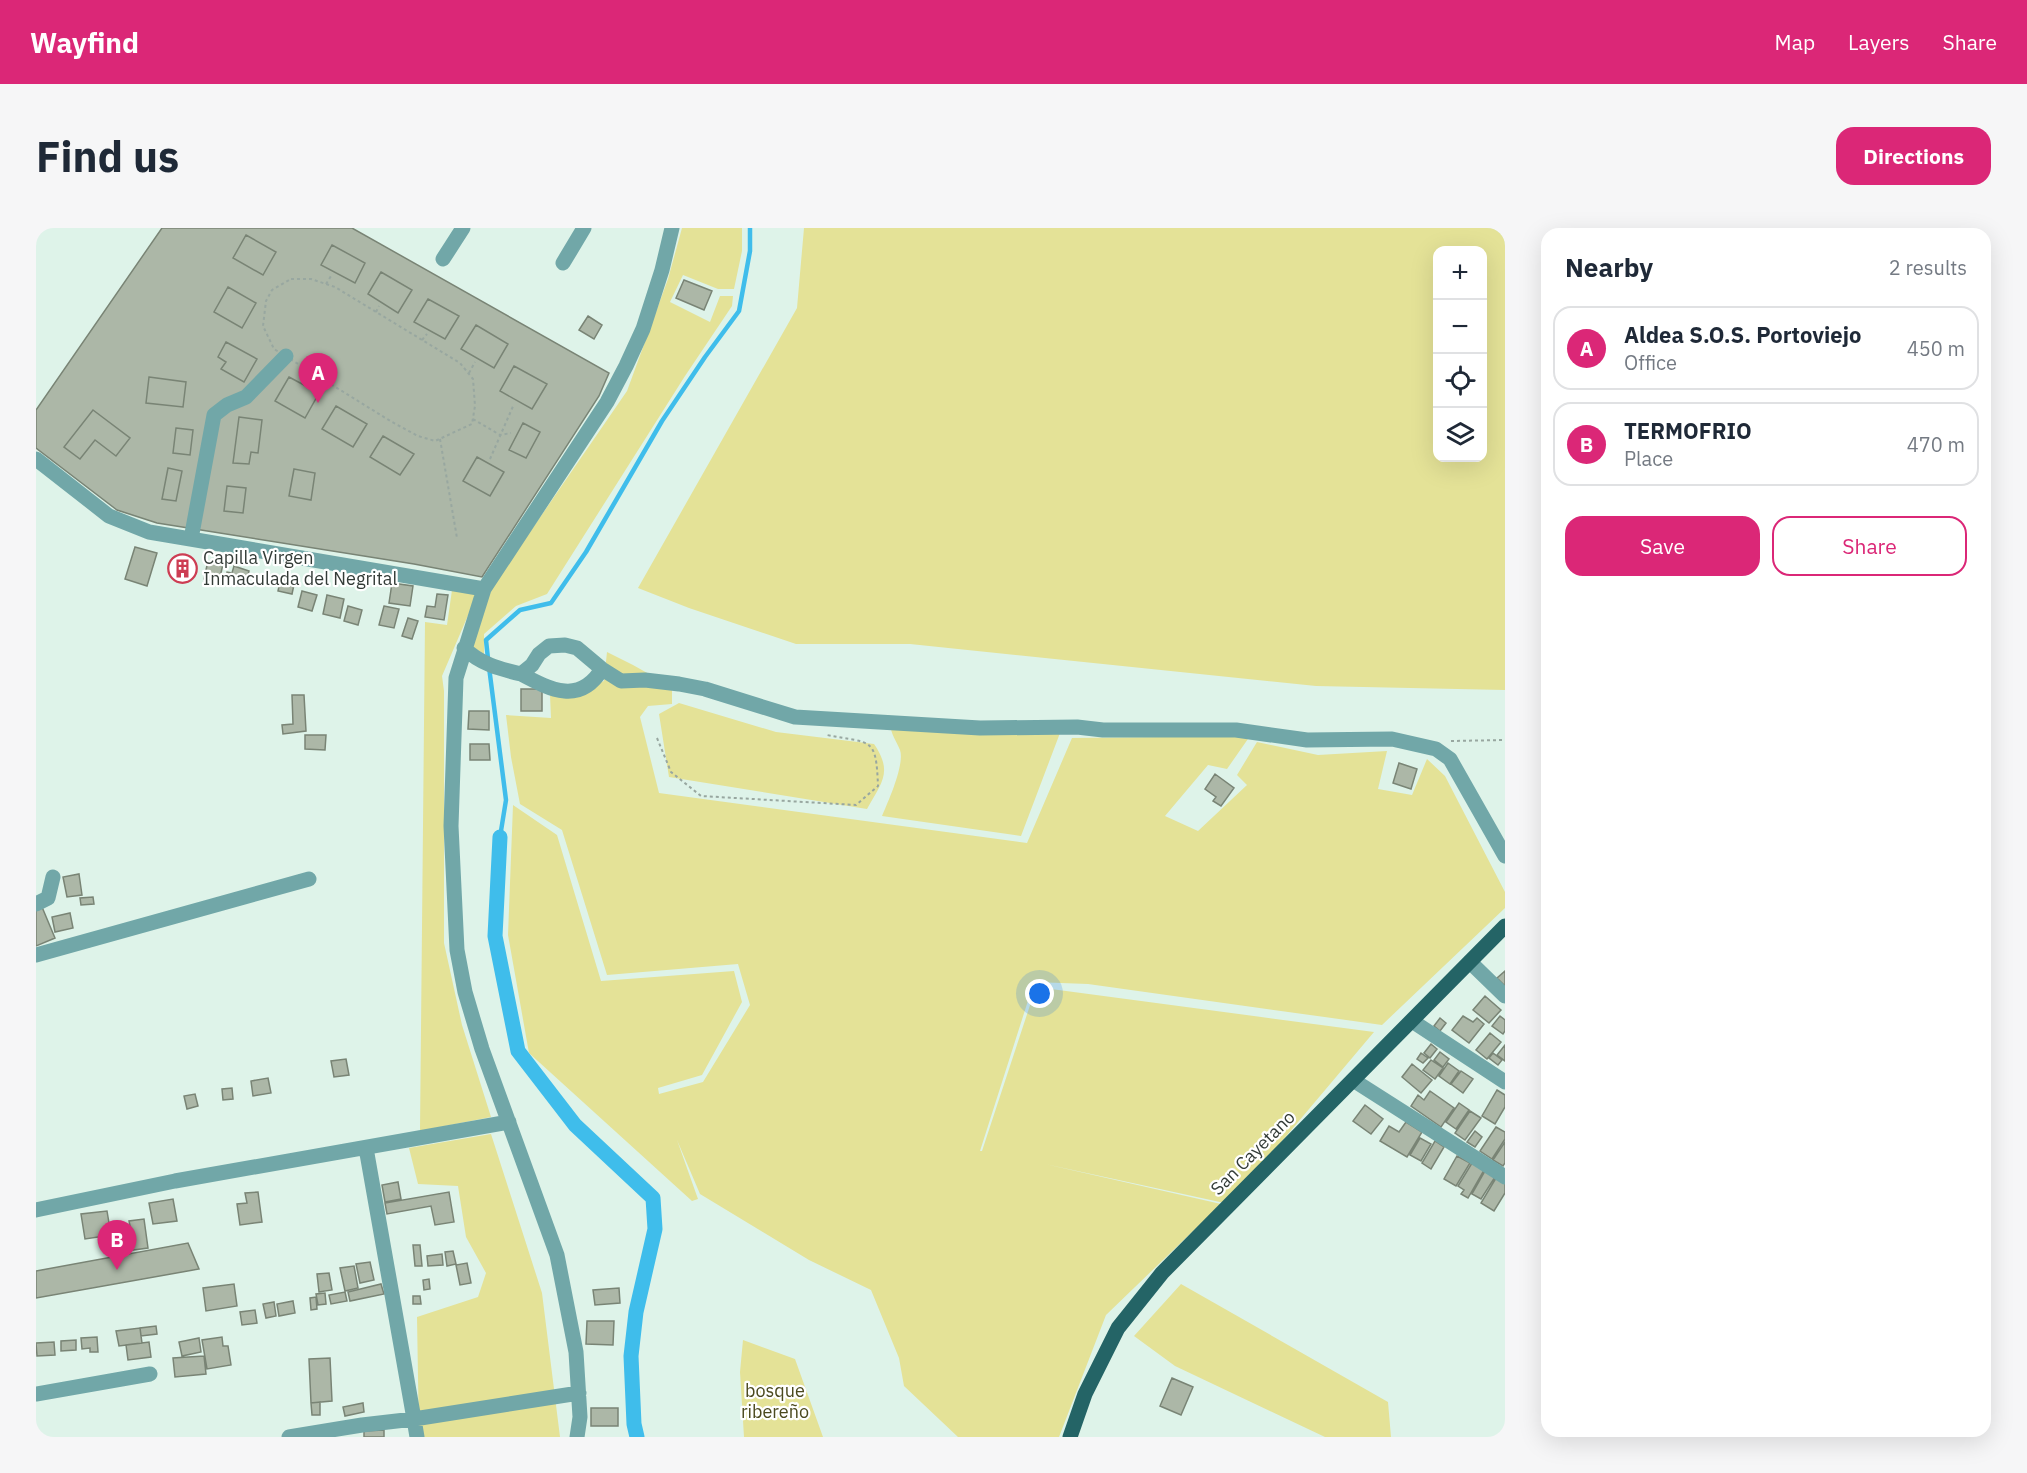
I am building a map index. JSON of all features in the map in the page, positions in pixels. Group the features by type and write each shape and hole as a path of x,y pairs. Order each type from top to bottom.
{"main road":[{"name":"San Cayetano","path":"1070,1437 1085,1394 1119,1328 1162,1273 1505,926"}],"street":[{"path":"443,259 463,228"},
{"path":"563,263 584,228"},
{"path":"577,1437 580,1418 576,1352 557,1255 482,1049 465,992 457,950 451,826 456,678 484,589 607,402 626,366 643,329 662,270 672,228"},
{"path":"191,539 214,415 227,405 246,397 286,356"},
{"path":"36,459 109,516 150,531 484,589"},
{"path":"521,674 539,654 549,646 557,645 577,648 602,669 621,681 645,680 705,689 795,717 969,727 1236,730 1306,740 1392,739 1436,748 1450,759 1505,856"},
{"path":"465,648 474,658 499,669 521,674 559,692 571,692 585,687 595,681 602,669"},
{"path":"36,904 48,898 53,877"},
{"path":"36,955 309,879"},
{"path":"1470,962 1505,996"},
{"path":"1412,1021 1505,1082"},
{"path":"1353,1080 1505,1178"},
{"path":"36,1210 175,1180 508,1122"},
{"path":"366,1148 417,1437"},
{"path":"36,1394 150,1374"},
{"path":"289,1437 579,1394"}],"path":[{"path":"326,284 331,276"},
{"path":"291,279 312,279 326,284 460,363 473,379 475,406 472,424 435,441 418,436 274,349 263,326 266,301 272,290 291,279"},
{"path":"376,312 380,306"},
{"path":"422,340 427,334"},
{"path":"469,373 475,362"},
{"path":"490,459 514,404"},
{"path":"472,419 500,435 511,433"},
{"path":"440,439 457,538"},
{"path":"657,738 671,772 701,796 856,805 878,786 875,750 868,743 824,734"},
{"path":"1443,742 1505,740"}],"green space":[{"path":"682,228 742,228 742,251 734,289 718,289 683,275 670,302 710,322 720,296 733,296 732,306 547,594 516,606 484,634 484,654 468,644 490,590 627,391 668,279"},
{"path":"804,228 1505,228 1505,690 1316,686 910,644 796,644 689,608 638,588 797,308"},
{"path":"452,590 478,592 442,676 444,691 444,943 462,1025 491,1117 420,1131 425,622 447,625"},
{"path":"607,652 672,687 672,704 648,706 640,717 659,793 1027,843 1072,738 1250,736 1227,769 1208,765 1165,816 1198,831 1247,785 1237,775 1257,742 1318,755 1387,751 1378,789 1412,795 1427,759 1445,776 1505,892 1505,908 1382,1025 1088,984 1034,982 980,1151 982,1151 1036,987 1374,1032 1229,1204 1045,1164 1221,1204 1106,1315 1059,1437 958,1437 904,1386 899,1358 871,1290 809,1260 700,1194 677,1140 698,1199 692,1201 529,1053 508,935 513,805 557,835 601,981 734,971 742,1002 702,1075 658,1088 659,1094 703,1082 750,1005 738,964 607,975 562,830 520,804 506,715 551,718 550,695 575,691 604,681"},
{"path":"679,703 776,732 874,744 883,762 881,784 867,809 669,777 659,714"},
{"path":"890,723 1060,733 1021,836 882,816 895,783 901,756"},
{"path":"491,1134 542,1293 560,1437 419,1437 417,1317 478,1297 486,1273 466,1237 458,1186 418,1184 409,1148"},
{"path":"1181,1284 1388,1402 1391,1437 1325,1437 1175,1366 1134,1336"},
{"name":"bosque ribereño","path":"743,1340 795,1359 823,1437 744,1437 740,1372"}],"building":[{"path":"162,228 352,228 609,373 599,396 482,577 157,523 117,510 36,448 36,410"},
{"path":"246,235 276,252 263,275 233,258"},
{"path":"332,245 365,263 355,283 321,265"},
{"path":"381,272 412,290 398,313 368,294"},
{"path":"684,280 712,291 704,310 676,298"},
{"path":"228,287 256,303 242,328 214,312"},
{"path":"428,299 459,316 445,339 414,322"},
{"path":"588,316 602,325 594,339 579,330"},
{"path":"476,325 508,344 494,368 461,349"},
{"path":"226,342 257,359 244,382 221,369 226,362 218,357"},
{"path":"514,366 547,384 532,409 500,391"},
{"path":"149,377 186,382 183,407 146,403"},
{"path":"289,377 319,393 305,418 275,401"},
{"path":"336,406 367,424 353,447 322,429"},
{"path":"93,410 130,438 116,456 95,440 80,459 64,447"},
{"path":"239,417 262,420 258,453 251,452 249,464 233,463"},
{"path":"523,423 540,432 526,458 509,450"},
{"path":"176,428 193,430 190,455 173,453"},
{"path":"383,436 414,454 400,475 370,457"},
{"path":"477,457 504,472 490,496 463,481"},
{"path":"168,468 182,471 176,501 162,499"},
{"path":"294,469 315,473 311,500 289,496"},
{"path":"227,486 246,488 243,513 224,511"},
{"path":"135,547 157,553 147,586 125,579"},
{"name":"Capilla Virgen Inmaculada del Negrital","path":"173,558 195,564 191,578 169,571"},
{"path":"208,561 223,564 219,582 204,579"},
{"path":"234,566 249,571 245,586 224,580 227,572 232,573"},
{"path":"281,577 295,580 292,594 278,591"},
{"path":"392,583 413,586 410,606 389,603"},
{"path":"302,591 317,595 312,611 298,607"},
{"path":"437,594 448,595 444,620 425,617 427,606 435,607"},
{"path":"327,595 344,599 340,618 323,614"},
{"path":"348,606 362,610 358,625 344,621"},
{"path":"384,606 399,609 394,628 379,625"},
{"path":"408,618 418,621 412,639 402,636"},
{"path":"521,689 542,689 542,711 521,711"},
{"path":"292,695 304,695 306,731 283,734 282,725 293,724"},
{"path":"469,711 489,711 489,730 468,729"},
{"path":"305,735 326,735 325,750 305,749"},
{"path":"470,744 489,744 490,760 470,760"},
{"path":"1399,763 1417,769 1411,789 1393,783"},
{"path":"1215,774 1234,788 1221,806 1213,801 1216,797 1205,789"},
{"path":"79,874 82,895 67,897 63,877"},
{"path":"93,897 94,904 81,905 80,898"},
{"path":"42,907 55,938 36,946 36,909"},
{"path":"70,913 73,928 55,932 52,917"},
{"path":"1505,971 1505,986 1497,978"},
{"path":"1485,996 1501,1010 1489,1023 1473,1010"},
{"path":"1463,1016 1473,1022 1477,1018 1484,1024 1469,1043 1452,1030"},
{"path":"1500,1016 1505,1020 1503,1034 1492,1026"},
{"path":"1440,1018 1446,1023 1440,1031 1434,1026"},
{"path":"1490,1033 1501,1042 1487,1059 1476,1050"},
{"path":"1431,1044 1437,1049 1430,1058 1424,1053"},
{"path":"1505,1045 1505,1061 1497,1055"},
{"path":"1440,1052 1449,1059 1443,1067 1434,1060"},
{"path":"1421,1053 1428,1058 1423,1063 1417,1059"},
{"path":"1493,1053 1502,1060 1498,1065 1489,1058"},
{"path":"346,1059 349,1075 334,1077 331,1061"},
{"path":"1431,1060 1443,1068 1435,1079 1423,1070"},
{"path":"1448,1063 1459,1071 1450,1084 1439,1076"},
{"path":"1412,1064 1432,1080 1421,1093 1402,1077"},
{"path":"1461,1071 1473,1079 1463,1093 1451,1084"},
{"path":"268,1078 271,1093 253,1096 251,1081"},
{"path":"232,1088 233,1099 223,1100 222,1089"},
{"path":"1497,1090 1505,1095 1505,1107 1495,1124 1482,1116"},
{"path":"1430,1091 1454,1108 1441,1127 1411,1106 1418,1095 1424,1100"},
{"path":"195,1094 198,1106 187,1109 184,1096"},
{"path":"1459,1103 1469,1110 1456,1129 1446,1122"},
{"path":"1365,1105 1383,1119 1371,1134 1353,1121"},
{"path":"1470,1111 1481,1118 1465,1140 1455,1133"},
{"path":"1406,1122 1422,1132 1407,1157 1380,1141 1389,1126 1399,1132"},
{"path":"1496,1127 1505,1132 1505,1139 1492,1159 1480,1151"},
{"path":"1475,1131 1482,1137 1475,1147 1467,1142"},
{"path":"1420,1138 1431,1144 1421,1161 1410,1155"},
{"path":"1435,1141 1444,1147 1431,1169 1422,1163"},
{"path":"1505,1142 1505,1163 1503,1166 1493,1160"},
{"path":"1457,1156 1470,1163 1456,1186 1444,1179"},
{"path":"1472,1163 1484,1170 1468,1198 1461,1194 1464,1190 1458,1186"},
{"path":"1485,1171 1495,1177 1481,1199 1472,1194"},
{"path":"1496,1178 1505,1183 1505,1193 1494,1211 1481,1203"},
{"path":"398,1182 401,1199 385,1202 382,1185"},
{"path":"258,1192 262,1222 240,1225 237,1204 247,1203 245,1193"},
{"path":"449,1192 454,1222 435,1225 431,1206 387,1214 385,1203"},
{"path":"173,1199 177,1221 153,1224 149,1203"},
{"path":"107,1211 111,1235 85,1239 81,1214"},
{"path":"144,1219 148,1248 119,1252 116,1233 131,1230 129,1221"},
{"path":"188,1243 199,1269 36,1298 36,1271"},
{"path":"413,1245 420,1245 422,1266 415,1266"},
{"path":"453,1251 456,1264 447,1266 445,1252"},
{"path":"442,1254 443,1265 428,1266 427,1256"},
{"path":"370,1262 374,1280 360,1283 356,1264"},
{"path":"467,1263 471,1283 460,1285 456,1265"},
{"path":"354,1266 358,1288 345,1291 340,1268"},
{"path":"329,1273 332,1290 319,1292 317,1274"},
{"path":"429,1279 430,1289 424,1290 423,1280"},
{"path":"234,1284 237,1306 206,1311 203,1288"},
{"path":"381,1284 384,1294 350,1301 348,1292"},
{"path":"619,1288 620,1303 595,1305 593,1290"},
{"path":"345,1292 347,1301 331,1304 329,1295"},
{"path":"325,1293 326,1304 318,1305 316,1294"},
{"path":"413,1296 420,1296 421,1304 413,1304"},
{"path":"316,1297 317,1309 311,1310 310,1298"},
{"path":"293,1301 295,1313 279,1316 277,1304"},
{"path":"274,1302 276,1316 266,1318 263,1304"},
{"path":"255,1310 257,1323 242,1325 240,1312"},
{"path":"587,1321 614,1321 613,1345 586,1344"},
{"path":"156,1326 157,1334 141,1336 140,1328"},
{"path":"140,1328 142,1343 119,1346 116,1331"},
{"path":"97,1337 98,1352 90,1352 90,1348 82,1349 81,1338"},
{"path":"222,1337 223,1346 228,1346 231,1365 207,1369 202,1340"},
{"path":"199,1338 201,1352 182,1356 179,1342"},
{"path":"76,1340 76,1350 61,1351 61,1341"},
{"path":"54,1342 55,1355 37,1356 36,1343"},
{"path":"149,1342 151,1357 128,1360 126,1345"},
{"path":"204,1356 206,1374 175,1377 173,1358"},
{"path":"330,1358 332,1401 311,1403 309,1359"},
{"path":"1172,1378 1193,1387 1181,1415 1160,1406"},
{"path":"320,1402 320,1415 312,1415 311,1403"},
{"path":"363,1403 364,1412 345,1416 343,1407"},
{"path":"591,1408 618,1408 618,1426 591,1426"},
{"path":"384,1430 384,1437 364,1437 364,1431"}],"waterway":[{"path":"488,659 486,640 520,610 551,603 586,552 662,421 739,311 750,251 750,228"},
{"path":"489,667 506,800 500,837"},
{"path":"500,837 495,936 518,1051 575,1125 653,1198 655,1229 636,1312 631,1356 634,1424 637,1437"}],"place":[{"name":"Aldea S.O.S. Portoviejo","path":"318,403"},
{"name":"Capilla Virgen Inmaculada del Negrital","path":"182,568"},
{"name":"TERMOFRIO","path":"117,1270"}]}
